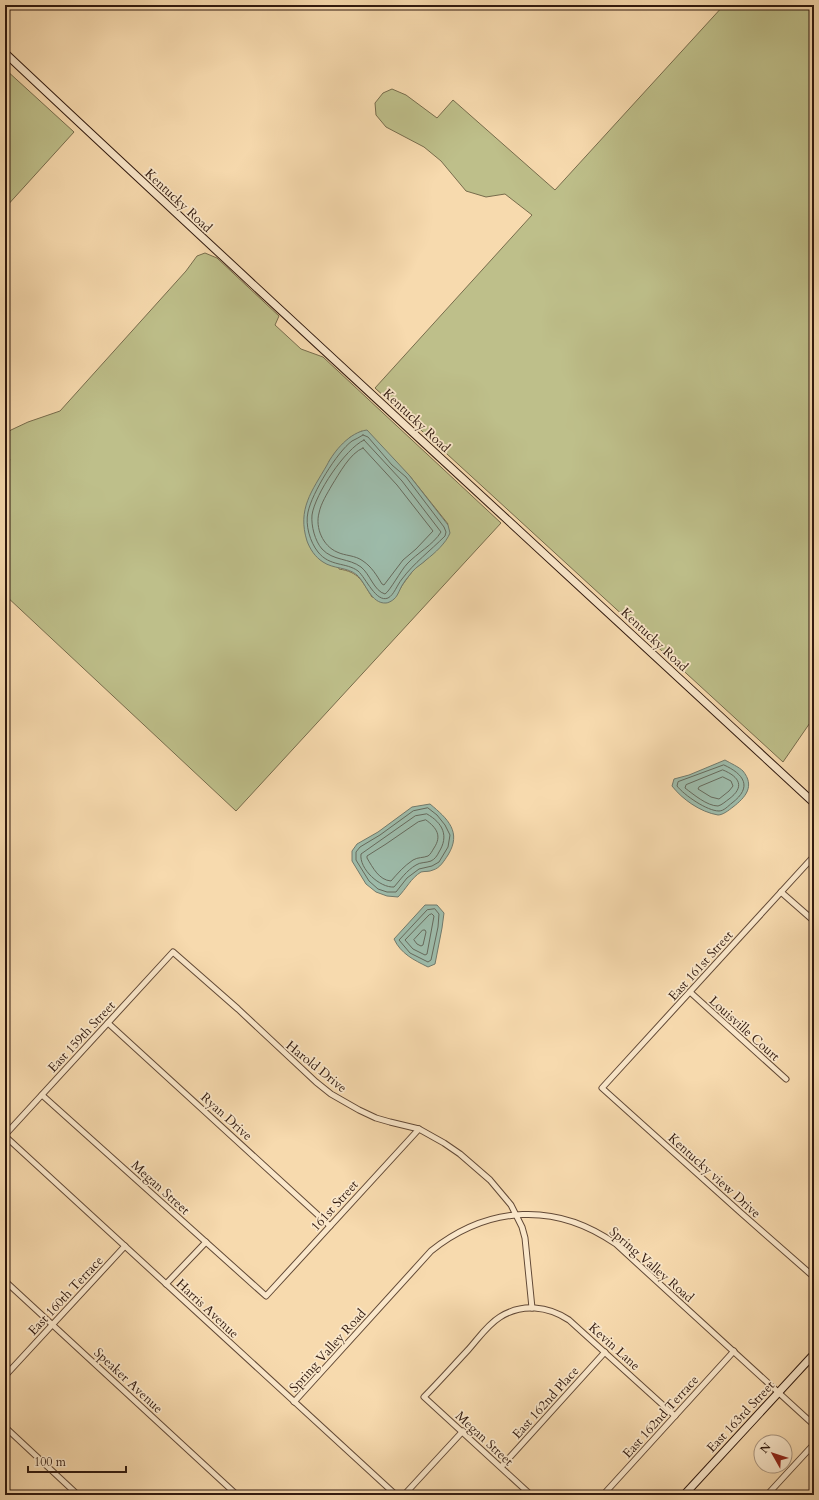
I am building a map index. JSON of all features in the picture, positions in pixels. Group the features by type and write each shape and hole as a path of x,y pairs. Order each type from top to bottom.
{"street":[{"name":"Kentucky Road","path":"5,53 186,224 814,803"},
{"name":"East 161st Street","path":"602,1088 814,856"},
{"path":"782,892 814,921"},
{"name":"East 159th Street","path":"5,1136 173,952"},
{"name":"Harold Drive","path":"173,952 331,1094 376,1118 419,1129 444,1143 476,1166 511,1205 517,1215"},
{"name":"Louisville Court","path":"690,992 786,1079"},
{"name":"Ryan Drive","path":"108,1023 330,1226"},
{"name":"Kentucky view Drive","path":"602,1088 814,1277"},
{"name":"Megan Street","path":"42,1095 266,1296"},
{"name":"161st Street","path":"266,1296 419,1129"},
{"name":"Harris Avenue","path":"5,1136 396,1495"},
{"path":"517,1215 525,1238 532,1308"},
{"name":"Spring Valley Road","path":"294,1402 431,1251 456,1233 472,1226 501,1217 517,1215 542,1215 559,1218 588,1227 616,1244 814,1425"},
{"path":"166,1284 206,1242"},
{"name":"East 160th Terrace","path":"5,1376 125,1246"},
{"name":"Speaker Avenue","path":"5,1281 237,1495"},
{"name":"Kevin Lane","path":"424,1397 491,1324 508,1313 518,1309 542,1308 561,1315 569,1320 675,1416"},
{"name":"East 162nd Place","path":"501,1467 605,1352"},
{"name":"East 162nd Terrace","path":"603,1495 734,1352"},
{"name":"East 163rd Street","path":"684,1495 814,1354"},
{"name":"Megan Street","path":"424,1397 531,1495"},
{"path":"5,1427 78,1495"},
{"path":"404,1495 462,1431"},
{"path":"766,1495 814,1444"}],"green space":[{"path":"724,5 814,5 814,717 783,762 375,388 532,215 505,194 486,197 466,191 441,161 424,147 386,127 376,115 375,103 383,93 392,89 406,95 437,118 453,100 555,190"},
{"path":"5,69 74,132 5,208"},
{"path":"205,253 217,258 279,316 275,325 301,349 323,357 501,523 236,811 5,595 5,466 10,460 5,451 5,435 11,430 28,422 60,411 186,271 197,256","holes":["362,431 409,475 448,524 426,560 414,569 394,599 372,597 356,575 346,570 339,569 329,461 349,438"]}],"water":[{"path":"367,430 409,475 448,525 450,533 440,548 412,572 404,582 395,598 387,603 376,600 353,572 331,566 318,558 308,544 304,530 305,510 311,492 330,460 338,448 349,438 355,434"},
{"path":"725,760 743,771 747,776 749,786 742,799 720,815 698,808 681,796 672,786 674,779 689,775"},
{"path":"430,804 451,826 454,839 448,855 438,868 417,874 398,897 387,896 376,892 366,884 352,861 352,851 357,844 378,832 412,807"},
{"path":"425,905 437,905 444,913 435,964 428,967 404,953 394,939"}]}
